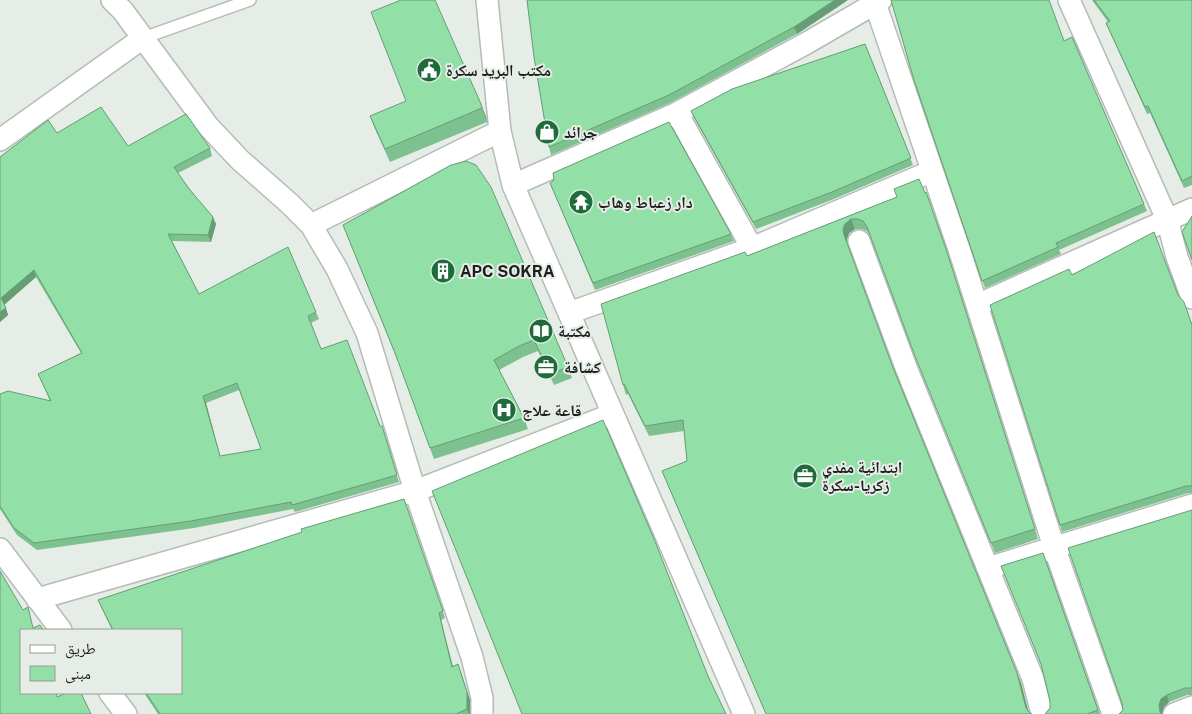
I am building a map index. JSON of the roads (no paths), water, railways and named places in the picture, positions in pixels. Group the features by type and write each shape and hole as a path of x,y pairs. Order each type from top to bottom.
{"street":[{"path":"112,0 123,11 208,126 240,160 311,225 337,269 366,333 472,657 482,698 482,714"},
{"path":"487,0 500,131 513,185 744,714"},
{"path":"1069,0 1167,219 1177,257 1192,298"},
{"path":"513,185 677,113 877,1 1054,547 1112,714"},
{"path":"0,140 143,38"},
{"path":"677,113 752,248"},
{"path":"311,225 500,131"},
{"path":"569,313 752,248 932,171"},
{"path":"976,305 1192,208"},
{"path":"860,241 908,370 1032,679 1042,714"},
{"path":"37,599 416,490 613,414"},
{"path":"988,568 1192,505"},
{"path":"0,549 60,629"},
{"path":"111,694 126,714"},
{"path":"1174,714 1192,707"}],"lane":[{"path":"143,38 250,0"}],"place":[{"name":"مكتب البريد سكرة","path":"429,70"},
{"name":"جرائد","path":"547,132"},
{"name":"دار زعباط وهاب","path":"581,202"},
{"name":"APC SOKRA","path":"443,271"},
{"name":"مكتبة","path":"541,331"},
{"name":"كشافة","path":"546,367"},
{"name":"قاعة علاج","path":"504,410"},
{"name":"ابتدائية مفدي زكريا-سكرة","path":"805,476"}]}
